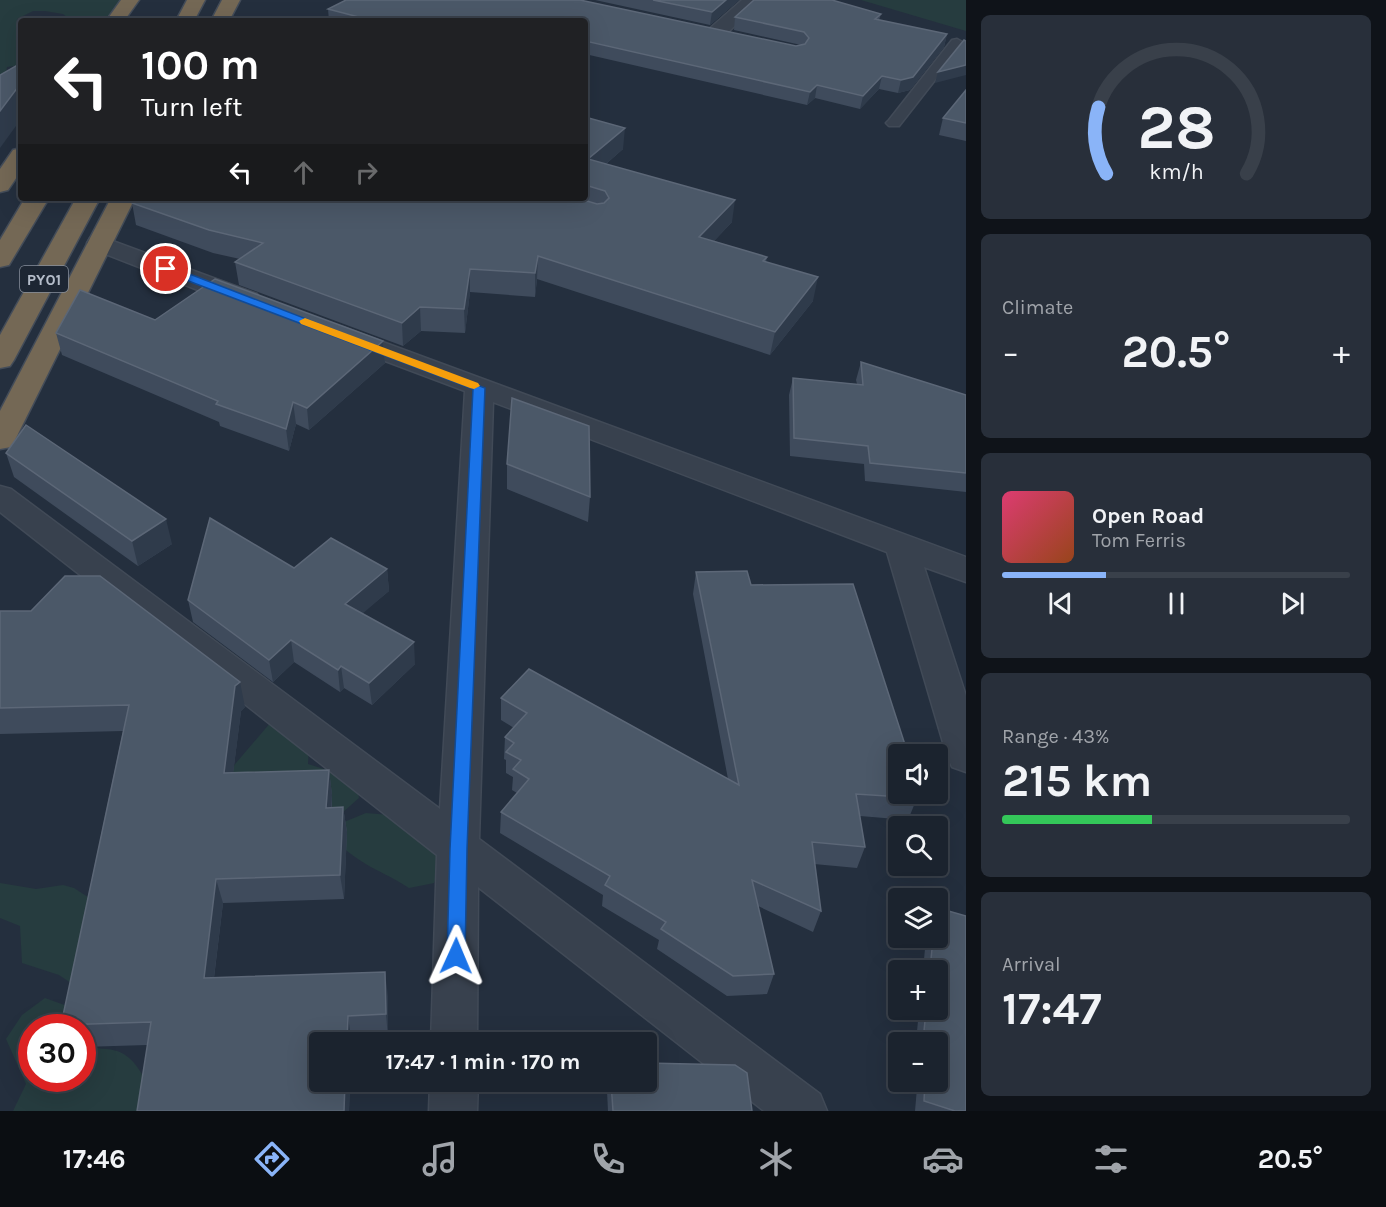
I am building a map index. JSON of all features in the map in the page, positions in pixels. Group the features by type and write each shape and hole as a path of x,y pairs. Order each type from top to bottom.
{"highway":[{"path":"117,18 130,0"},
{"path":"187,18 196,0"},
{"path":"222,18 231,0"},
{"path":"0,185 18,159"},
{"name":"PY01","path":"0,260 35,201"},
{"name":"PY01","path":"0,360 86,201"},
{"path":"0,440 121,201"}],"street":[{"path":"715,34 753,0"},
{"path":"693,29 737,39"},
{"path":"99,243 278,311"},
{"path":"322,328 966,570"},
{"path":"454,1032 458,849 479,388"},
{"path":"0,495 458,849 803,1111"},
{"path":"901,546 966,756"},
{"path":"453,1111 454,1092"}],"lane":[{"path":"894,123 957,43"}],"green space":[{"path":"0,0 134,0 116,18 68,18 63,14 33,11 18,18 18,65 7,67 0,111"},
{"path":"861,0 966,0 966,31"},
{"path":"271,722 310,726 308,764 330,771 354,774 359,798 342,813 250,806 230,770"},
{"path":"366,813 390,815 424,846 448,853 434,883 409,888 363,862 336,841 344,822"},
{"path":"0,883 36,889 63,885 74,888 97,903 71,983 59,975 22,963 20,926 0,918"},
{"path":"45,998 70,1007 72,1014 23,1014"},
{"path":"18,1021 18,1066 6,1039"},
{"path":"96,1047 117,1051 134,1062 151,1091 143,1111 13,1111 22,1092 96,1092"}],"building":[{"path":"346,0 580,0 796,46 805,44 809,38 804,32 735,17 754,0 832,0 881,14 875,19 947,34 913,77 901,80 882,76 863,96 817,85 810,92 588,42 588,18 362,18 328,9"},
{"path":"653,0 726,0 712,12"},
{"path":"964,40 966,41 966,65 938,72"},
{"path":"18,65 18,87 0,111 0,75"},
{"path":"966,90 966,123 943,118"},
{"path":"588,118 625,128 588,159"},
{"path":"588,159 735,200 699,237 767,257 763,261 818,277 775,332 538,256 535,273 470,269 464,309 420,307 402,323 235,262 263,243 209,230 132,203 133,201 587,201 597,204 604,203 609,198 605,191 588,186"},
{"path":"215,279 383,341 307,408 293,402 286,429 216,404 218,401 56,333 80,290 155,320"},
{"path":"861,362 966,395 966,473 870,463 868,446 794,438 793,378 863,385"},
{"path":"512,398 589,426 590,497 507,464"},
{"path":"26,425 166,519 132,541 6,453"},
{"path":"210,518 294,568 331,538 387,569 345,604 414,642 369,683 341,666 338,670 291,640 269,660 188,600"},
{"path":"747,571 751,585 853,584 905,744 888,744 888,796 856,794 865,847 812,842 821,911 752,880 774,974 733,976 661,929 666,922 605,885 610,876 501,812 529,779 513,769 521,760 506,752 514,743 505,737 527,713 501,698 529,669 739,785 696,572"},
{"path":"65,576 100,576 240,682 235,686 224,773 329,770 326,808 343,807 340,875 216,879 204,978 385,972 386,1014 348,1016 347,1032 309,1032 309,1092 345,1092 344,1111 137,1111 151,1022 96,1024 96,1014 63,1014 129,705 0,708 0,611 31,611"},
{"path":"948,911 966,916 966,1111 955,1111 924,1101 924,1092 948,1092 948,1032 924,1032 925,1020 948,1020 948,960 931,960 932,948 948,948"},
{"path":"657,1063 735,1065 747,1073 752,1111 613,1111 612,1092 657,1092"}],"slow traffic":[{"path":"305,321 474,386"}],"route":[{"path":"166,269 479,388 458,849 456,956"}]}
